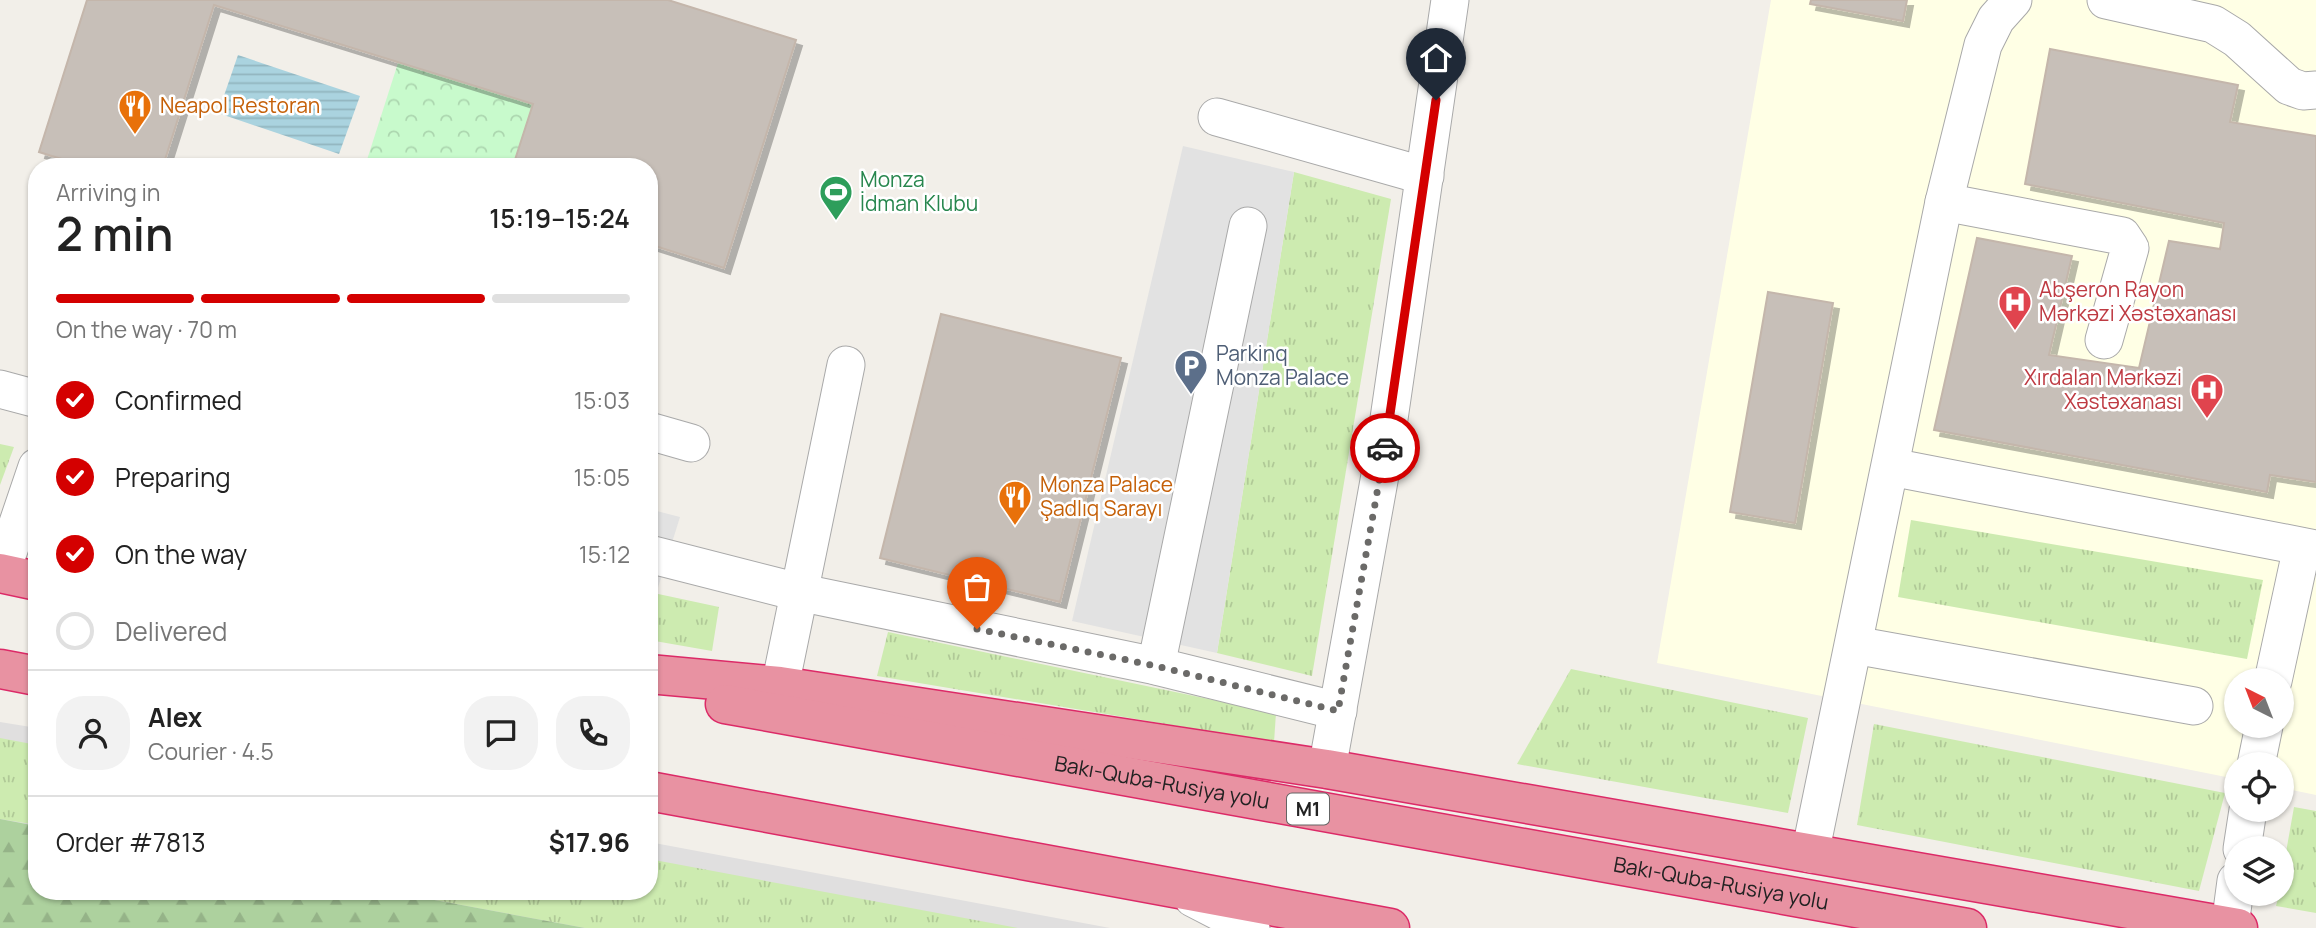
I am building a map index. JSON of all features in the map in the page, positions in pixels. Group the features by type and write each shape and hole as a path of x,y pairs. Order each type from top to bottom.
{"highway":[{"path":"0,573 28,579"},
{"path":"0,669 28,674"},
{"path":"658,675 780,686 1328,769 2234,927"},
{"name":"Bakı-Quba-Rusiya yolu","path":"658,692 1966,928"},
{"path":"658,793 1390,928"}],"street":[{"path":"1328,769 1384,453 1450,0"},
{"path":"1810,854 1944,202 1983,45 1996,19 2013,0"},
{"path":"2106,0 2213,24 2238,39 2289,86 2303,91 2316,90"},
{"path":"1217,117 1425,176"},
{"path":"1944,202 2122,236 2130,248 2104,340"},
{"path":"1156,666 1248,226"},
{"path":"780,686 846,365"},
{"path":"0,389 28,397"},
{"path":"658,434 691,443"},
{"path":"1891,467 2309,548 2277,668"},
{"path":"0,573 28,493"},
{"path":"658,556 798,592 1156,666 1338,711"},
{"path":"1854,645 2194,706"},
{"path":"1173,889 1251,928"},
{"path":"2234,927 2235,906"}],"shaded area":[{"name":"Abşeron Rayon Mərkəzi Xəstəxanası","path":"1771,0 2316,0 2316,795 2294,790 2294,752 2224,752 2224,777 1657,663"},
{"name":"Parkinq Monza Palace","path":"1183,146 1294,172 1217,653 1072,621"},
{"path":"658,511 680,517 658,588"},
{"path":"0,722 28,727 28,900 658,900 658,844 1110,928 0,928"}],"green space":[{"path":"398,63 533,104 516,158 368,158"},
{"path":"1294,172 1391,199 1312,676 1217,653"},
{"path":"0,444 14,447 0,485"},
{"path":"1911,520 2263,580 2247,659 1898,597"},
{"path":"658,594 719,607 712,651 658,642"},
{"path":"888,632 1276,713 1274,742 877,676"},
{"path":"1571,669 1808,718 1788,813 1517,764"},
{"path":"1874,724 2224,793 2199,891 1857,825"},
{"path":"0,738 28,743 28,824 0,819"},
{"path":"2294,807 2316,811 2316,913 2276,906 2294,906 2294,836 2289,836 2291,822 2294,822"},
{"path":"0,819 28,824 28,900 434,900 585,928 0,928"},
{"path":"658,861 1018,928 585,928 434,900 658,900"}],"water":[{"path":"238,55 360,96 339,154 218,113"}],"building":[{"path":"87,0 668,0 796,40 724,268 658,247 658,158 516,158 533,104 214,5 166,158 58,158 39,152"},
{"path":"1811,0 1907,0 1903,21 1810,4"},
{"path":"2050,49 2238,85 2230,122 2316,136 2316,482 2270,475 2267,492 1934,430 1977,238 2072,256 2049,355 2139,368 2169,241 2220,249 2224,223 2025,184"},
{"path":"1768,292 1833,303 1795,523 1730,512"},
{"path":"941,314 1121,358 1060,602 880,558"}],"way so far":[{"path":"977,629 1156,666 1338,711 1385,448"}],"place":[{"name":"Neapol Restoran","path":"135,136"},
{"name":"Monza İdman Klubu","path":"836,222"},
{"name":"Abşeron Rayon Mərkəzi Xəstəxanası","path":"2015,332"},
{"name":"Parkinq Monza Palace","path":"1191,396"},
{"name":"Xırdalan Mərkəzi Xəstəxanası","path":"2207,420"},
{"name":"Monza Palace Şadlıq Sarayı","path":"1015,527"}],"route":[{"path":"1385,448 1436,100"}]}
